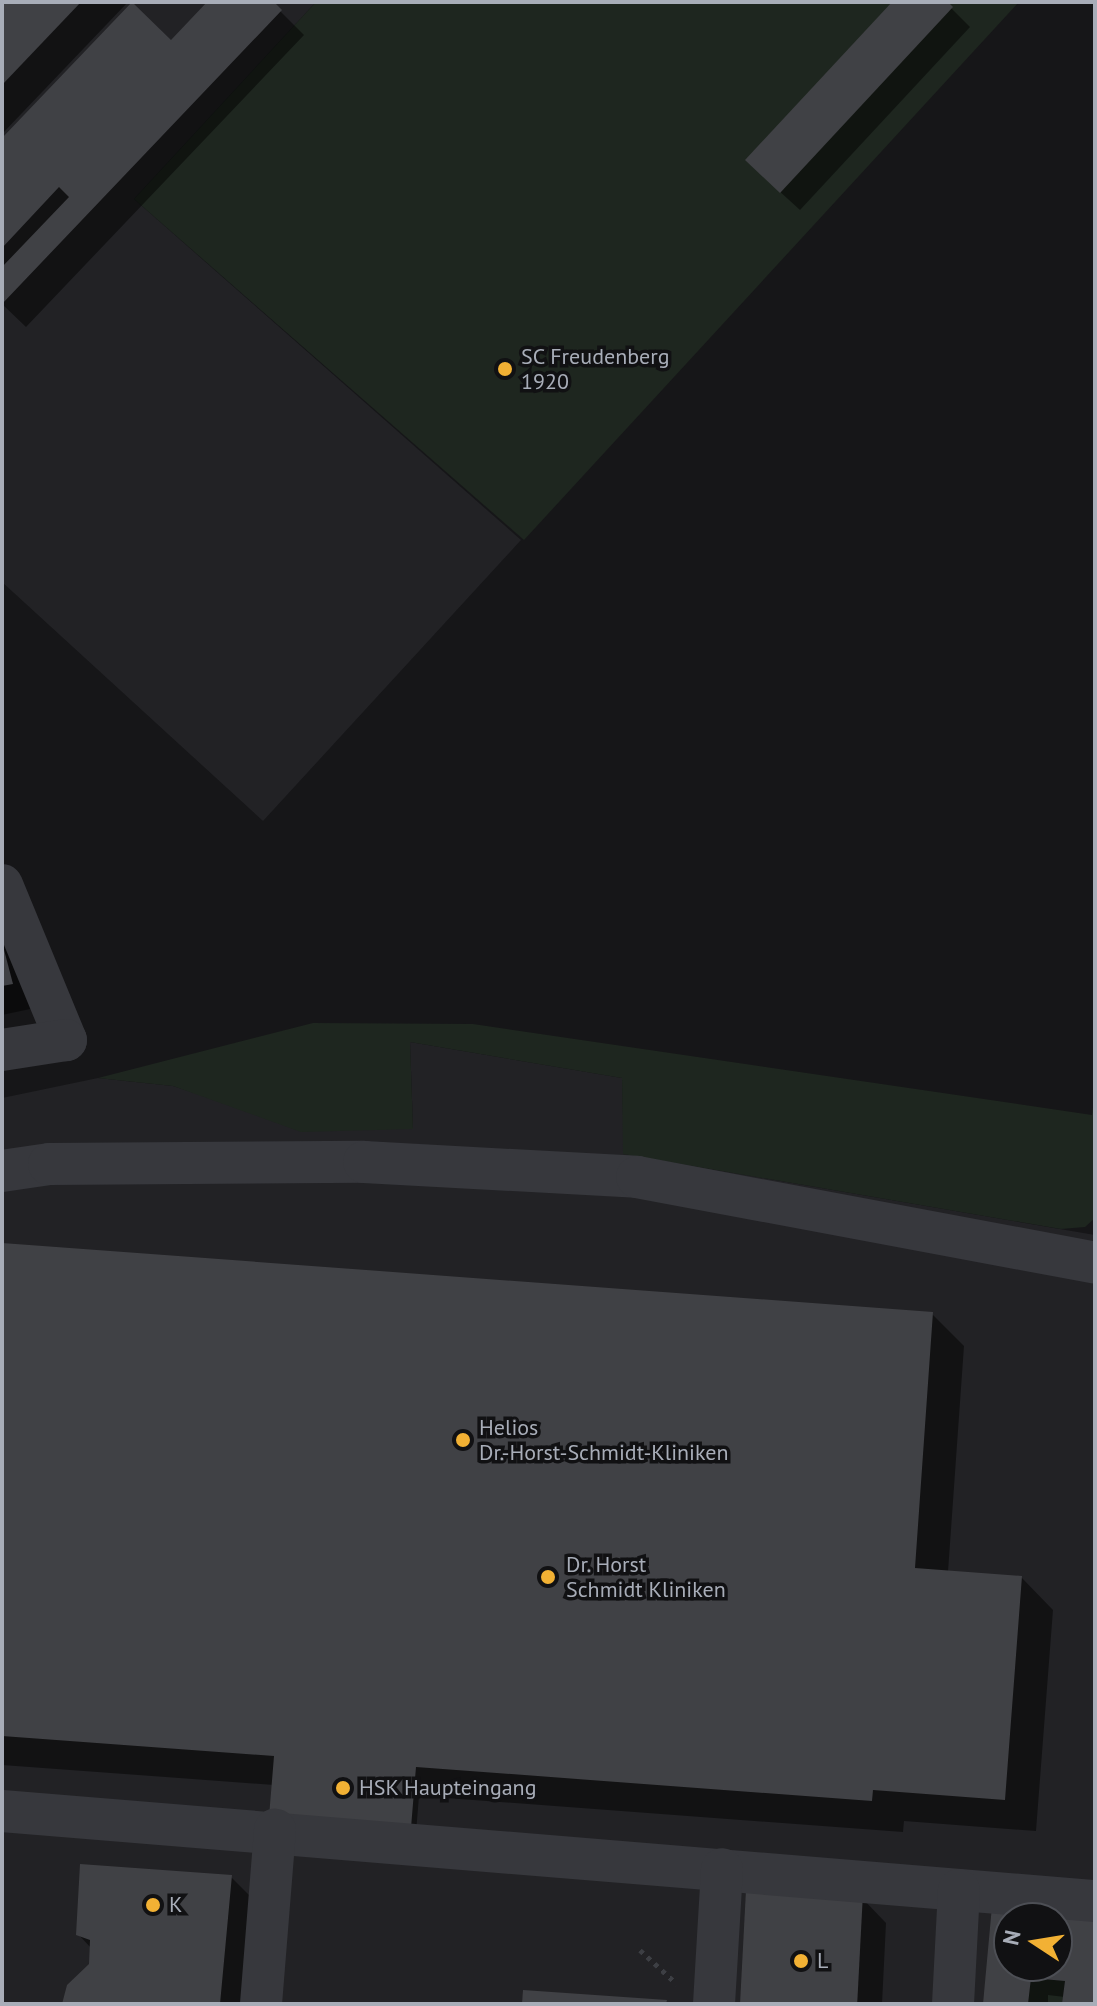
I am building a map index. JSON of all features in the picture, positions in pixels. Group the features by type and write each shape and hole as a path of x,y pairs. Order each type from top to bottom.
{"lane":[{"path":"2,885 66,1040 2,1050"},
{"path":"2,1171 49,1164 364,1162 637,1177 1095,1263"},
{"path":"2,1811 275,1830 1095,1901"},
{"path":"261,2004 275,1830"},
{"path":"700,1999 722,1869"},
{"path":"953,2004 959,1890"}],"path":[{"path":"640,1950 700,1999"}],"shaded area":[{"path":"2,2 316,2 134,199 521,540 263,821 2,582"},
{"name":"SC Freudenberg 1920","path":"316,2 1019,2 524,540 134,199"},
{"path":"313,1023 473,1024 1092,1115 1095,1090 1095,1218 1085,1227 1061,1229 623,1154 622,1078 410,1042 413,1129 301,1132 173,1086 98,1078"},
{"name":"Dr. Horst Schmidt Kliniken","path":"410,1042 622,1078 624,1154 1095,1235 1095,2004 2,2004 2,1098 98,1078 173,1086 207,1097 413,1128"},
{"path":"1031,1982 1065,1982 1062,2004 1028,2004"}],"building":[{"path":"2,2 81,2 2,85"},
{"path":"132,2 171,40 207,2 274,2 282,10 2,304 2,267 69,197 59,187 2,248 2,138"},
{"path":"892,2 948,2 953,7 780,193 745,160"},
{"path":"2,942 13,984 2,986"},
{"name":"Helios Dr.-Horst-Schmidt-Kliniken","path":"2,1243 933,1312 915,1568 1022,1576 1005,1800 873,1790 872,1801 416,1767 411,1828 269,1817 274,1756 2,1736"},
{"name":"K","path":"80,1864 232,1875 220,2004 62,2004 67,1985 89,1964 90,1940 76,1935"},
{"name":"L","path":"746,1890 863,1896 857,2004 740,2004"},
{"path":"992,1906 993,1982 1031,1982 1028,2004 983,2004"},
{"path":"1073,1913 1095,1915 1095,2004 1062,2004 1065,1982 1073,1982"},
{"path":"523,1990 667,2000 666,2004 522,2004"}],"place":[{"name":"SC Freudenberg 1920","path":"505,369"},
{"name":"Helios Dr.-Horst-Schmidt-Kliniken","path":"463,1440"},
{"name":"Dr. Horst Schmidt Kliniken","path":"548,1577"},
{"name":"HSK Haupteingang","path":"343,1788"},
{"name":"K","path":"153,1905"},
{"name":"L","path":"801,1961"}]}
